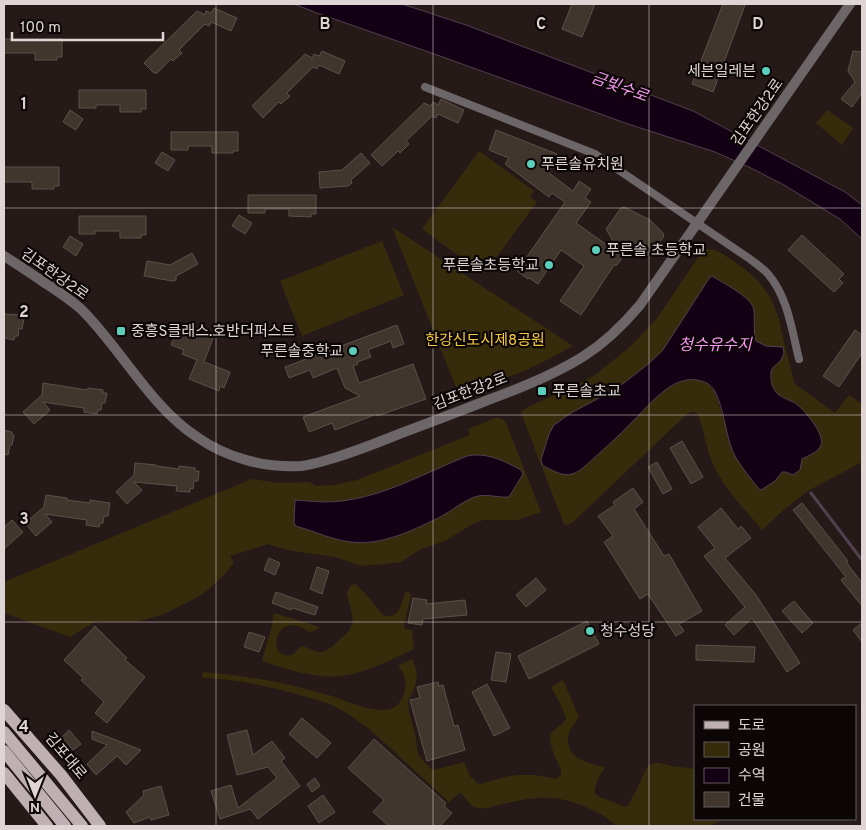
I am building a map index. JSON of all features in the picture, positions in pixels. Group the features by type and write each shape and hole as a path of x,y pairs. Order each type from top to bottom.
{"main road":[{"name":"김포대로","path":"4,710 61,775 100,826"},
{"path":"4,732 82,826"},
{"path":"4,751 65,826"},
{"path":"4,773 48,826"}],"street":[{"name":"김포한강2로","path":"4,256 60,293 81,310 101,331 166,410 196,437 211,446 242,459 258,463 275,466 315,464 349,453 526,385 585,356 614,333 640,305 850,4"},
{"path":"425,87 606,160 750,259 769,276 784,302 799,359"}],"green space":[{"path":"827,110 853,128 842,145 816,123"},
{"path":"479,151 534,191 530,197 537,202 484,274 422,229"},
{"name":"한강신도시제8공원","path":"392,227 573,346 524,371 459,395"},
{"path":"382,241 404,295 302,336 280,281"},
{"path":"711,249 723,254 750,274 766,291 777,314 795,384 835,413 849,395 862,404 862,462 808,491 762,530 729,490 718,473 711,458 698,415 695,412 691,412 573,522 567,525 564,524 521,413 530,406 595,375 631,346 658,317 703,251","holes":["712,276 749,300 756,341 763,345 776,346 780,360 771,370 772,386 778,394 802,409 817,428 817,450 786,472 782,472 775,481 762,489 746,471 733,450 716,395 706,383 696,380 685,381 666,389 604,450 578,471 543,466 541,460 549,434 560,421 616,389 662,351"]},
{"path":"495,418 502,419 505,422 541,512 517,520 483,520 445,541 421,549 401,562 386,564 361,566 335,557 293,551 268,544 230,556 234,563 208,590 164,614 140,621 96,621 70,637 4,613 4,582 252,479 279,483 310,482 315,486 334,485 357,480 470,435 468,429","holes":["474,455 498,459 521,470 507,497 487,495 472,498 414,530 373,542 363,543 331,538 299,527 295,500 330,502 373,494 405,483 467,456"]},
{"path":"355,584 383,615 388,616 396,613 405,593 408,592 411,595 404,625 405,629 412,630 414,649 369,669 331,677 311,675 262,661 274,613 320,627 310,632 296,626 284,627 279,633 276,642 281,654 291,655 301,646 322,652 334,645 352,625 352,614 347,593 351,585"},
{"path":"412,659 416,668 415,687 408,701 409,712 415,733 418,755 433,770 464,762 470,776 480,784 517,775 535,775 557,779 561,774 561,769 553,751 550,736 566,718 551,687 563,680 579,717 571,727 568,741 569,747 581,760 605,767 595,787 595,793 598,796 625,807 637,789 648,766 653,763 694,769 694,820 722,820 710,826 616,826 595,811 567,800 529,799 481,808 471,804 461,793 449,802 374,733 336,707 300,695 263,686 239,681 202,678 203,672 268,680 332,696 364,707 384,710 397,705 404,693 405,679 398,666"}],"water":[{"name":"금빛수로","path":"294,4 402,4 466,25 693,111 845,192 862,205 862,239 840,219 784,185 715,152 628,124"},
{"name":"청수유수지","path":"712,276 736,291 752,305 756,341 766,346 783,347 784,353 782,358 772,368 771,372 773,387 780,395 795,403 813,422 821,440 818,450 802,459 800,470 793,475 782,472 775,481 761,490 759,489 741,466 732,450 721,406 714,390 705,382 691,380 671,386 662,393 578,472 565,475 543,466 541,460 549,434 554,425 571,413 616,389 662,351"},
{"path":"467,456 492,457 521,470 523,474 509,497 478,496 418,528 373,542 362,543 338,540 296,526 294,523 295,500 330,502 373,494 405,483"}],"building":[{"path":"572,4 595,4 582,37 562,29"},
{"path":"723,4 745,5 713,92 692,84"},
{"path":"214,8 237,18 231,31 211,22 209,26 205,24 179,50 182,53 173,61 171,59 157,73 154,73 144,63 197,11 205,15 206,11 211,13"},
{"path":"4,39 62,39 62,57 57,57 57,60 35,60 35,53 4,53"},
{"path":"322,51 345,61 339,74 319,65 317,69 313,67 287,93 290,96 281,104 279,102 263,118 252,106 305,54 312,58 314,54 319,56"},
{"path":"853,51 862,52 862,93 852,107 841,99 855,82 848,71"},
{"path":"79,90 146,90 146,109 141,109 141,112 120,112 120,105 96,105 96,108 79,108"},
{"path":"441,99 464,110 458,123 438,114 436,118 432,116 406,141 409,144 400,153 398,151 382,166 371,155 424,103 431,106 433,102 438,105"},
{"path":"70,110 83,119 76,130 63,122"},
{"path":"496,130 557,154 549,173 573,191 579,181 591,189 585,198 591,202 576,223 621,255 606,229 621,208 624,207 650,220 664,234 663,238 647,256 641,257 629,248 617,265 614,265 581,315 560,301 584,266 561,250 538,284 517,271 565,202 552,193 549,197 505,164 509,158 489,150"},
{"path":"171,132 238,132 238,151 233,151 233,153 212,153 212,146 188,146 188,150 171,150"},
{"path":"162,152 175,160 168,171 155,163"},
{"path":"361,153 370,163 351,180 352,183 348,186 320,188 319,172 342,170"},
{"path":"4,167 59,167 59,186 54,186 54,189 32,189 32,182 4,182"},
{"path":"248,195 316,195 316,214 311,214 311,217 289,216 289,209 265,209 265,213 248,213"},
{"path":"239,215 252,223 245,234 232,226"},
{"path":"79,216 146,216 146,235 141,235 141,238 120,238 120,231 95,231 95,234 79,234"},
{"path":"802,235 844,274 839,279 843,283 834,292 788,250"},
{"path":"70,236 83,244 76,256 63,247"},
{"path":"192,253 198,264 176,276 176,280 144,276 147,261 170,265"},
{"path":"4,314 20,315 19,318 24,319 22,329 19,328 18,336 15,336 14,340 4,338"},
{"path":"179,325 213,338 204,362 230,372 224,388 220,386 219,391 189,379 197,360 182,354 184,350 171,345"},
{"path":"397,325 404,344 393,348 391,341 368,350 371,357 357,362 358,364 353,366 359,383 413,364 426,399 377,416 377,414 335,430 332,423 309,432 303,417 360,396 345,388 337,368 313,378 310,370 289,378 285,367"},
{"path":"855,330 862,335 862,353 839,387 823,376"},
{"path":"43,383 87,390 88,388 103,390 103,393 107,393 105,403 102,403 101,410 98,410 97,414 84,412 84,408 43,402 50,410 34,424 23,412 42,395"},
{"path":"4,430 12,432 12,435 14,435 8,455 4,454"},
{"path":"682,441 703,477 691,484 670,448"},
{"path":"657,462 672,489 663,494 648,467"},
{"path":"135,463 179,469 179,466 195,468 195,471 199,471 198,481 194,481 193,489 190,488 190,492 176,491 177,486 134,482 142,490 127,504 116,492 134,475"},
{"path":"633,488 643,502 634,509 664,556 669,554 702,611 679,624 684,631 676,636 648,594 640,599 604,542 613,536 598,516 615,505 613,502"},
{"path":"46,495 90,503 90,500 110,503 108,516 104,516 103,523 100,523 99,527 86,525 87,520 45,514 52,522 36,536 25,523 44,507"},
{"path":"802,503 848,561 846,562 862,583 862,606 841,580 846,577 793,510"},
{"path":"721,508 738,529 741,526 751,538 725,558 756,595 800,663 787,672 752,618 734,635 725,625 745,607 704,556 715,548 698,527"},
{"path":"12,520 23,532 4,549 4,527"},
{"path":"269,558 280,563 275,575 264,570"},
{"path":"317,567 329,571 322,594 310,589"},
{"path":"536,578 546,590 526,607 516,595"},
{"path":"276,592 318,607 315,615 292,608 291,610 272,603"},
{"path":"413,598 427,600 426,604 465,600 467,615 423,619 422,625 408,623"},
{"path":"794,601 813,623 802,633 782,611"},
{"path":"587,621 599,644 529,679 518,656"},
{"path":"862,623 862,642 853,630"},
{"path":"95,626 127,658 125,660 145,677 107,723 95,713 104,702 64,660"},
{"path":"249,632 265,637 259,652 244,647"},
{"path":"696,645 755,647 754,662 696,660"},
{"path":"496,652 511,654 506,682 491,680"},
{"path":"438,682 439,686 443,685 454,726 458,725 465,750 427,761 410,700 420,698 417,687"},
{"path":"487,684 510,728 494,736 472,692"},
{"path":"302,718 331,743 317,758 289,734"},
{"path":"69,730 81,744 73,750 62,737"},
{"path":"247,730 253,755 272,741 285,758 281,761 300,786 258,819 250,809 220,819 211,791 231,785 238,808 277,778 268,767 237,775 227,735"},
{"path":"92,731 141,750 126,765 117,756 96,775 87,764 107,745 92,739"},
{"path":"374,739 446,803 444,806 452,813 440,826 389,826 373,812 384,800 348,768"},
{"path":"315,778 320,786 312,792 307,784"},
{"path":"161,786 169,815 151,820 150,817 134,823 126,812 144,795 143,791"},
{"path":"323,795 335,812 319,823 308,806"}],"waterway":[{"path":"811,493 862,560"}],"place":[{"name":"세븐일레븐","path":"766,71"},
{"name":"푸른솔유치원","path":"531,164"},
{"name":"푸른솔 초등학교","path":"596,250"},
{"name":"푸른솔초등학교","path":"549,265"},
{"name":"중흥S클래스.호반더퍼스트","path":"121,331"},
{"name":"푸른솔중학교","path":"353,351"},
{"name":"푸른솔초교","path":"542,391"},
{"name":"청수성당","path":"590,631"}]}
